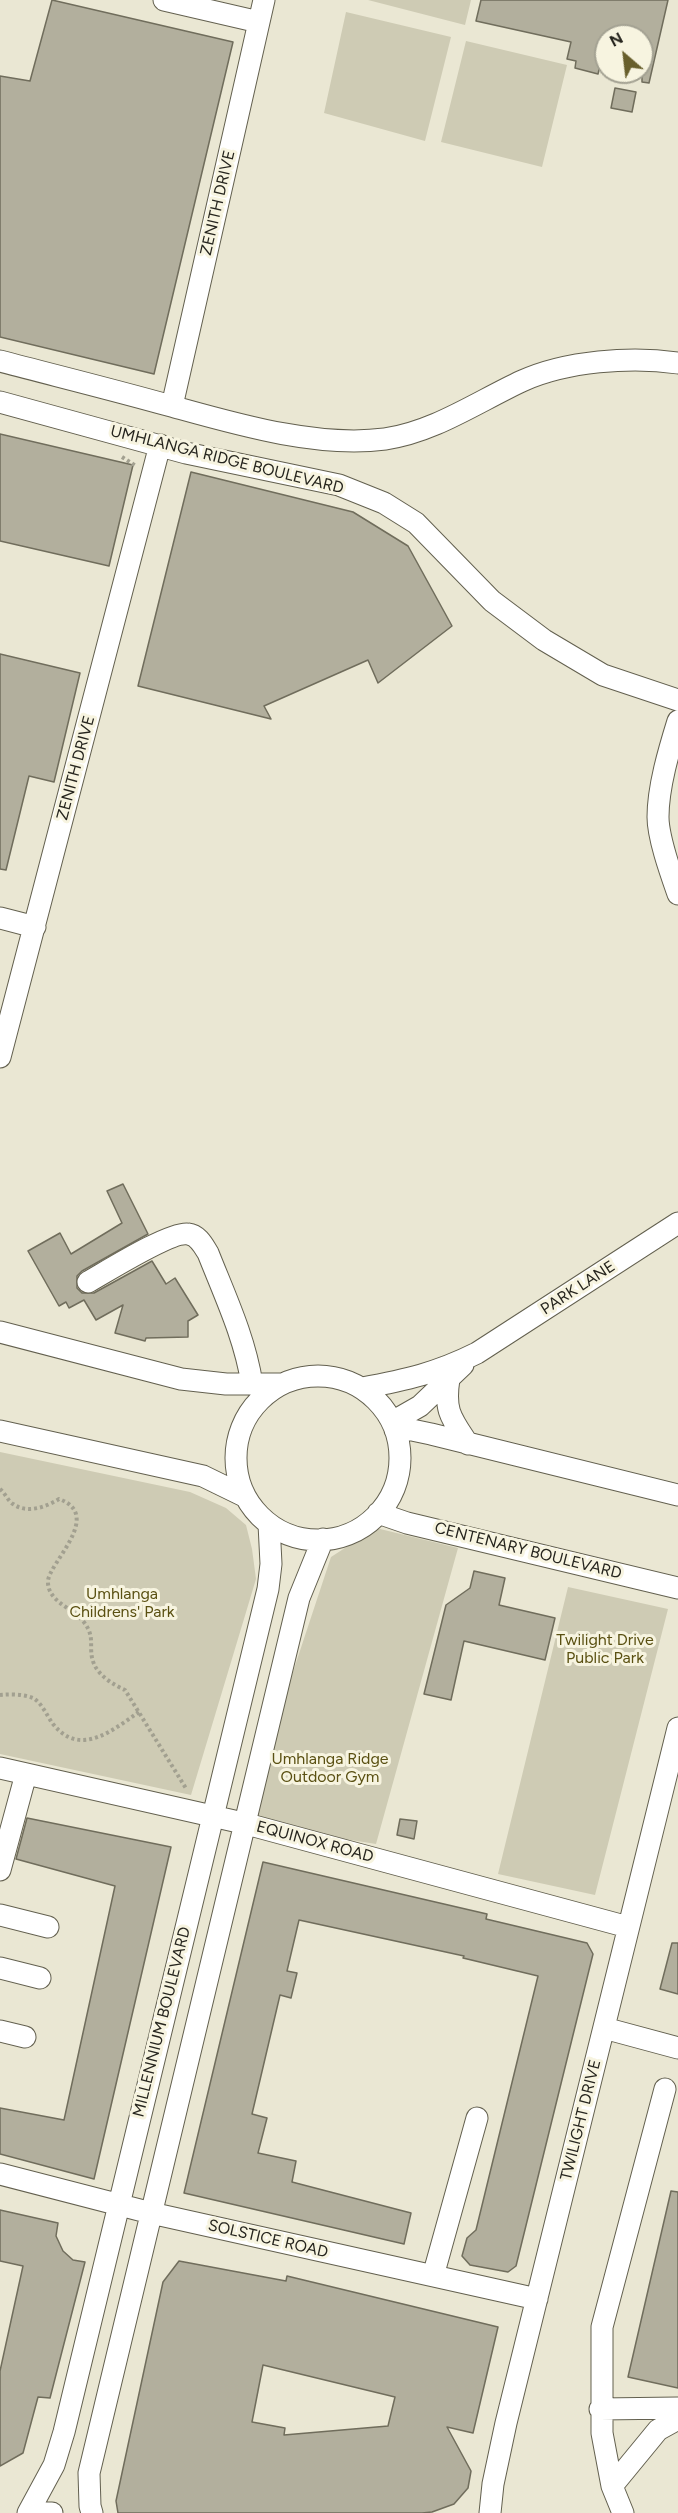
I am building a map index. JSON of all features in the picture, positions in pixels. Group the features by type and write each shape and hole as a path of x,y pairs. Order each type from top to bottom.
{"street":[{"path":"164,0 259,22"},
{"name":"ZENITH DRIVE","path":"172,406 264,0"},
{"path":"0,361 172,406 305,437 338,442 385,439 421,431 525,380 564,367 614,361 678,363"},
{"name":"UMHLANGA RIDGE BOULEVARD","path":"0,402 160,445 339,485 384,503 416,523 492,601 544,640 603,675 678,700"},
{"name":"ZENITH DRIVE","path":"0,1057 160,445"},
{"path":"678,721 668,757 658,818 669,871 678,894"},
{"path":"0,918 35,927"},
{"name":"PARK LANE","path":"362,1388 419,1377 447,1368 477,1353 678,1223"},
{"path":"88,1282 163,1241 180,1234 193,1235 201,1241 208,1253 248,1357 252,1384"},
{"path":"0,1332 181,1379 281,1384 308,1376 336,1377 362,1388 374,1397 394,1426 400,1449 399,1472 391,1494 378,1513 362,1527 344,1536 323,1539 294,1536 268,1524 244,1496 236,1471 236,1445 244,1420 260,1399 281,1384"},
{"name":"PARK LANE","path":"394,1426 420,1406 477,1353"},
{"path":"449,1379 446,1402 448,1410 452,1422 468,1444"},
{"path":"394,1426 678,1495"},
{"path":"0,1431 203,1476 244,1496"},
{"name":"CENTENARY BOULEVARD","path":"378,1513 407,1523 678,1588"},
{"name":"MILLENNIUM BOULEVARD","path":"28,2513 54,2464 64,2432 268,1589 271,1564 268,1524"},
{"name":"MILLENNIUM BOULEVARD","path":"92,2513 89,2473 243,1822 299,1598 323,1539"},
{"name":"TWILIGHT DRIVE","path":"490,2513 493,2484 506,2423 677,1738"},
{"name":"EQUINOX ROAD","path":"0,1768 243,1822 628,1927"},
{"path":"0,1870 26,1774"},
{"path":"0,1915 48,1927"},
{"path":"0,1968 40,1977"},
{"path":"604,2028 678,2048"},
{"path":"0,2031 26,2037"},
{"path":"623,2513 612,2486 604,2452 600,2409 602,2327 665,2089"},
{"path":"434,2276 477,2118"},
{"name":"SOLSTICE ROAD","path":"0,2174 151,2213 537,2299"},
{"path":"600,2409 678,2408"},
{"path":"612,2486 658,2430 678,2419"},
{"path":"41,2513 52,2513"}],"path":[{"path":"0,1490 12,1504 28,1509 39,1508 59,1499 68,1502 75,1513 76,1526 66,1551 48,1577 48,1587 59,1603 81,1619 92,1634 94,1665 109,1682 125,1690 188,1791"},
{"path":"0,1695 11,1694 33,1698 64,1735 86,1740 99,1737 139,1712"}],"green space":[{"path":"368,0 471,0 465,25"},
{"path":"346,12 451,37 425,141 324,113"},
{"path":"466,41 567,65 542,167 441,142"},
{"name":"Umhlanga Childrens' Park","path":"0,1452 190,1492 226,1508 246,1525 256,1579 191,1795 0,1754"},
{"name":"Umhlanga Ridge Outdoor Gym","path":"376,1528 458,1548 376,1844 243,1823 331,1557"},
{"name":"Twilight Drive Public Park","path":"568,1587 668,1609 595,1895 498,1874"}],"building":[{"path":"52,0 233,42 154,374 0,337 0,76 30,81"},
{"path":"481,0 668,0 654,61 654,24 594,24 594,73 575,68 576,61 567,59 571,42 476,21"},
{"path":"615,88 636,92 632,112 611,108"},
{"path":"0,434 133,465 109,566 0,541"},
{"path":"191,472 353,512 408,546 452,626 378,683 368,660 264,706 271,719 138,686"},
{"path":"0,654 80,673 54,782 29,776 6,870 0,869"},
{"path":"123,1184 148,1234 82,1271 77,1276 77,1288 82,1293 94,1293 152,1261 166,1284 175,1278 198,1315 188,1321 188,1337 146,1338 145,1341 115,1333 123,1305 96,1320 84,1300 69,1308 66,1302 59,1306 28,1251 60,1233 71,1254 122,1223 107,1191"},
{"path":"474,1571 505,1578 499,1605 555,1618 545,1660 464,1641 451,1700 424,1694 446,1605 470,1588"},
{"path":"27,1818 171,1847 94,2179 0,2154 0,2108 64,2120 115,1886 16,1859"},
{"path":"400,1819 417,1821 414,1839 397,1835"},
{"path":"263,1862 487,1914 486,1919 587,1943 593,1954 516,2266 508,2272 470,2265 462,2256 467,2238 476,2230 538,1976 463,1958 464,1956 299,1920 287,1971 297,1973 291,1998 280,1995 252,2114 267,2118 258,2153 296,2161 292,2182 411,2213 404,2244 184,2193"},
{"path":"672,1943 678,1943 678,1994 660,1989"},
{"path":"671,2191 678,2192 678,2388 628,2377"},
{"path":"0,2210 58,2223 56,2236 63,2251 73,2260 85,2262 50,2398 38,2397 23,2453 0,2466 0,2371 23,2266 0,2261"},
{"path":"179,2261 286,2281 287,2276 498,2327 473,2433 447,2427 471,2471 468,2488 454,2504 422,2513 118,2513 116,2501 163,2282","holes":["263,2365 395,2397 388,2426 284,2435 285,2428 252,2422"]}]}
